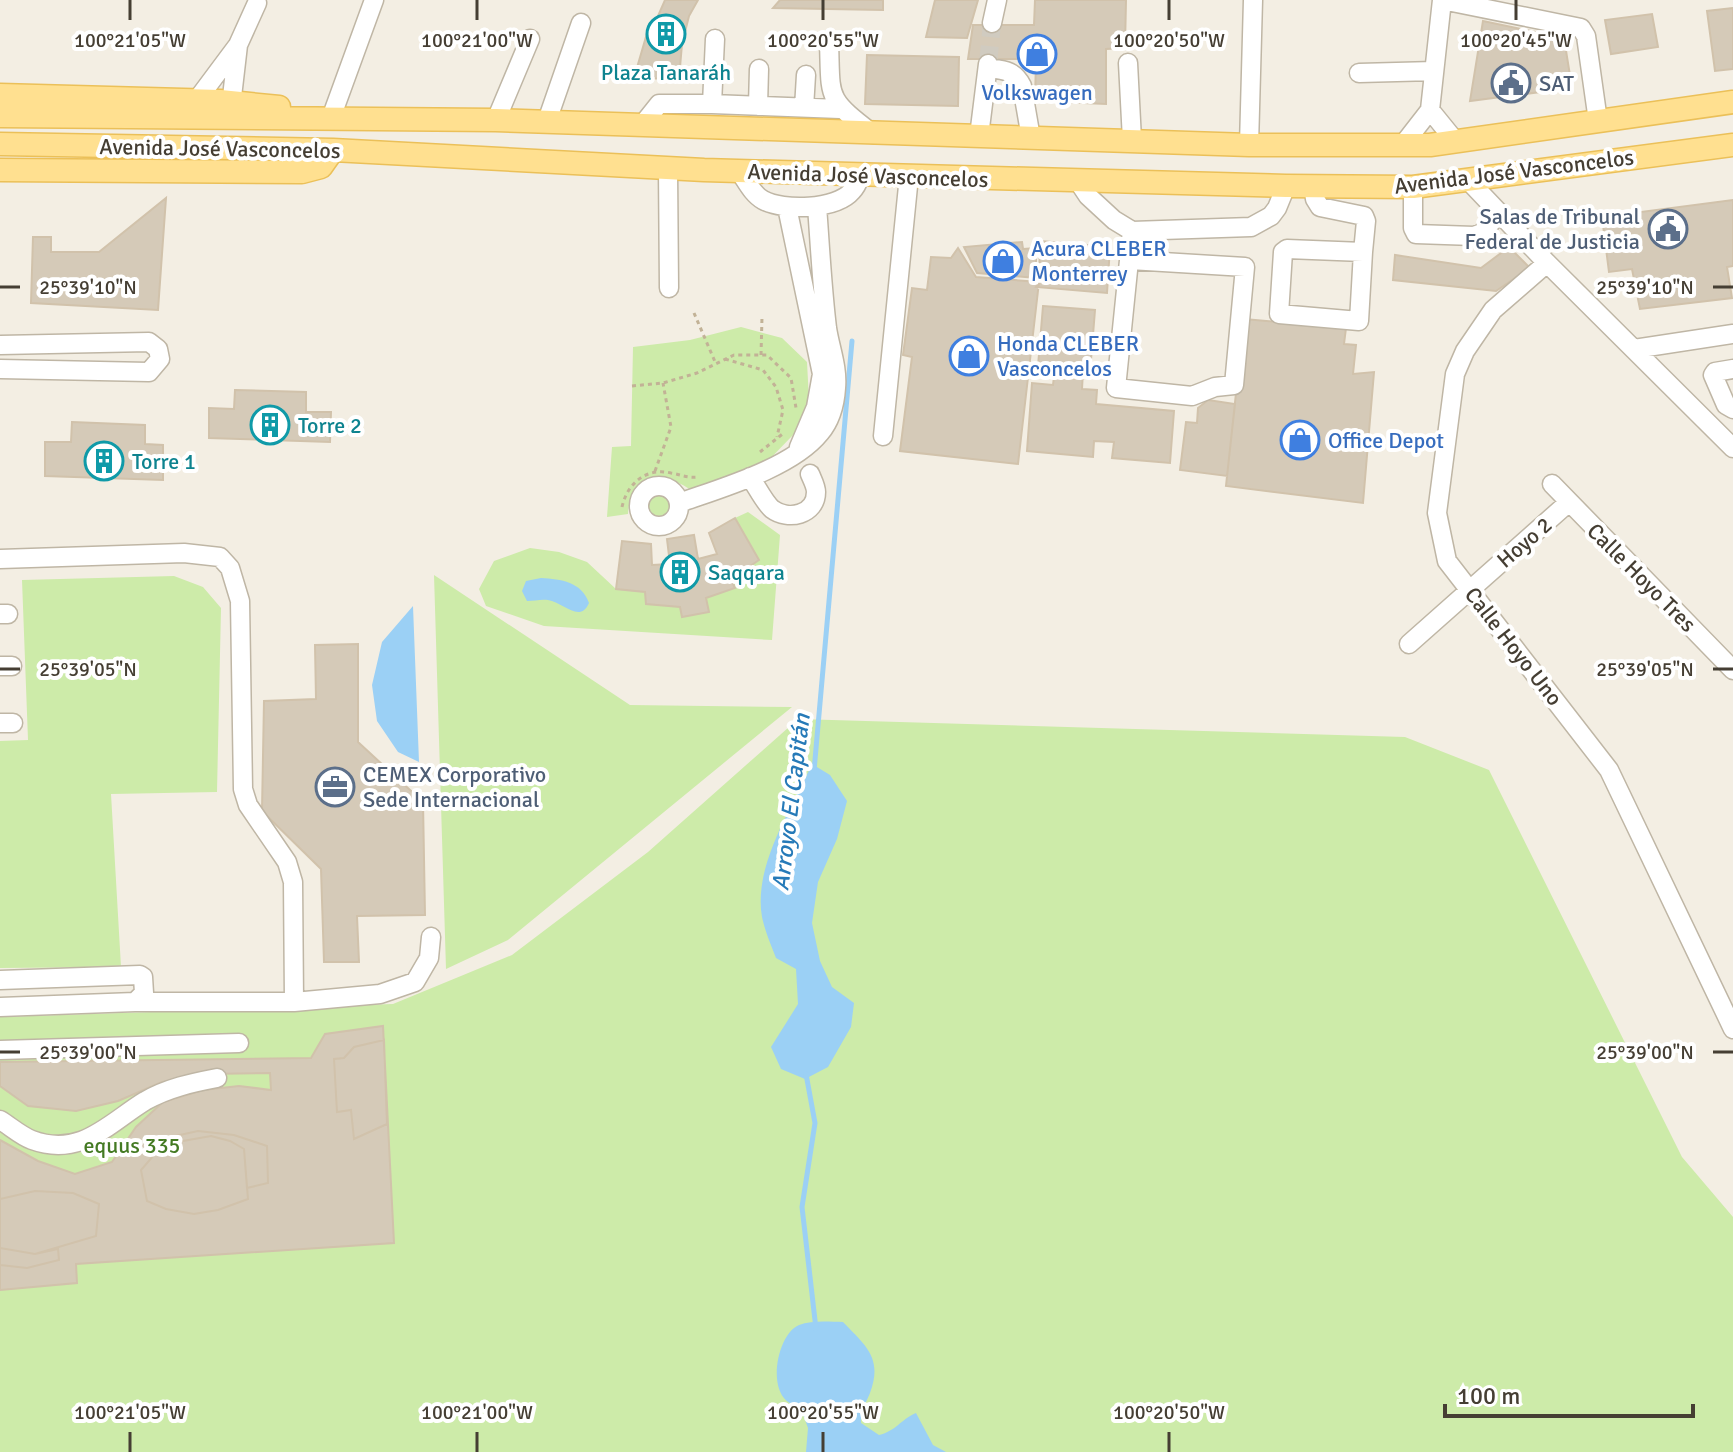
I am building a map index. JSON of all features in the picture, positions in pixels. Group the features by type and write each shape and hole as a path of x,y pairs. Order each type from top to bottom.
{"main road":[{"path":"0,95 190,109"},
{"name":"Avenida José Vasconcelos","path":"0,116 279,107 331,118 547,121 1249,145 1402,146 1456,142 1733,102"},
{"name":"Avenida José Vasconcelos","path":"0,144 333,150 668,169 861,175 1413,187 1733,145"},
{"path":"0,170 302,172 321,167 333,150"}],"street":[{"path":"331,118 374,0"},
{"path":"992,23 997,0"},
{"path":"1249,145 1253,0"},
{"path":"1402,146 1430,110 1442,0 1581,28 1586,36 1598,121"},
{"path":"190,109 238,45 257,3"},
{"path":"547,121 581,23"},
{"path":"496,120 530,39"},
{"path":"712,104 715,39"},
{"path":"829,41 831,91 840,109 873,134"},
{"path":"231,110 238,45"},
{"path":"1128,63 1132,140"},
{"path":"979,136 988,66 1011,72 1018,79 1022,86 1031,138"},
{"path":"758,106 759,69"},
{"path":"1359,73 1434,71"},
{"path":"804,108 806,75"},
{"path":"643,124 659,104 840,109"},
{"path":"1430,110 1456,142"},
{"path":"668,169 669,288"},
{"path":"739,171 762,200 787,207 817,206 845,197 861,175"},
{"path":"883,436 909,176"},
{"path":"1468,180 1733,448"},
{"path":"1078,181 1088,196 1114,220 1132,231 1251,227 1271,216 1286,186"},
{"path":"1313,186 1320,207 1364,216 1366,221 1359,321 1279,314 1285,250 1363,252"},
{"path":"1413,187 1413,228 1416,234 1474,236 1482,233 1499,213"},
{"path":"679,503 750,477 796,454 814,440 830,418 836,385 827,329 817,206"},
{"path":"787,207 822,374 816,407 796,454"},
{"path":"1130,260 1244,266 1234,385 1215,387 1192,396 1116,388 1132,231"},
{"name":"Calle Hoyo Uno","path":"1547,263 1493,310 1465,351 1455,374 1437,513 1447,561 1609,770 1733,1029"},
{"path":"1634,349 1733,334"},
{"path":"0,345 149,342 158,349 160,359 149,372 0,369"},
{"path":"63,344 63,371"},
{"path":"1733,369 1713,375 1726,405 1733,409"},
{"path":"750,477 774,510 793,516 806,512 813,503 816,491 810,474"},
{"name":"Calle Hoyo Tres","path":"1552,484 1733,670"},
{"name":"Hoyo 2","path":"1409,644 1568,503"},
{"path":"0,559 184,553 220,557 230,568 240,601 243,789 248,805 287,862 293,882 294,1002"},
{"path":"0,1007 137,1002 294,1002 380,994 415,982 429,958 431,937"},
{"path":"0,980 140,975 143,977 144,993 137,1002"},
{"path":"20,980 21,1006"},
{"path":"0,1050 239,1043"},
{"path":"0,1120 32,1140 59,1144 90,1139 146,1101 177,1086 217,1078"}],"path":[{"path":"694,313 716,364"},
{"path":"761,355 762,317"},
{"path":"632,386 663,383 697,373 734,355 767,355 791,378 797,415"},
{"path":"725,359 763,370 776,387 783,410 776,439"},
{"path":"655,472 671,427 663,383"},
{"path":"751,458 787,431 792,423"},
{"path":"622,507 625,494 634,481 655,472 686,478 701,477"}],"green space":[{"path":"741,327 782,338 807,362 809,400 794,434 763,466 692,491 671,480 651,480 635,491 628,514 607,517 612,447 631,446 633,347 690,340"},
{"path":"660,492 670,496 674,506 670,516 660,520 650,516 646,506 650,496"},
{"path":"748,512 780,535 772,640 544,626 486,606 479,589 494,561 530,548 559,552 587,562 616,589 645,592 647,604 680,607 683,617 709,612 706,598 734,588 731,579 758,560 735,518"},
{"path":"434,575 630,705 792,707 508,940 446,969"},
{"path":"174,576 203,587 221,608 217,792 111,794 121,967 0,968 0,741 28,740 22,580"},
{"path":"798,719 1405,737 1489,770 1682,1157 1733,1217 1733,1452 0,1452 0,1017 393,1004 512,955 648,852"}],"water":[{"path":"541,578 576,586 589,603 581,612 576,612 548,600 527,601 522,591 526,581"},
{"path":"413,606 419,762 398,752 377,721 372,685 382,642"},
{"path":"812,764 830,775 847,801 837,839 818,882 812,923 820,961 832,987 854,1003 851,1027 828,1067 805,1079 781,1069 771,1047 798,1004 796,969 776,958 763,922 761,898 763,878 776,838"},
{"path":"843,1322 865,1346 873,1361 874,1381 861,1423 879,1435 916,1413 933,1445 946,1452 806,1452 808,1428 800,1406 788,1402 777,1381 779,1354 784,1341 799,1325"}],"building":[{"name":"Plaza Tanaráh","path":"665,0 698,0 689,16 682,44 679,79 634,78 650,23 655,23"},
{"path":"780,0 883,0 883,10 773,8"},
{"path":"935,0 978,0 967,38 926,37"},
{"name":"Volkswagen","path":"1035,0 1126,0 1125,48 1106,49 1106,104 1035,101 1036,59 968,59 973,25 1034,25"},
{"path":"1733,8 1733,69 1715,71 1707,11"},
{"path":"1652,14 1658,47 1611,54 1605,20"},
{"path":"1483,21 1564,38 1572,88 1470,101"},
{"path":"867,55 959,57 958,106 865,104"},
{"path":"166,198 158,310 31,303 33,237 51,237 51,252 99,252"},
{"path":"1733,200 1733,266 1727,267 1732,298 1640,309 1632,269 1609,272 1602,217"},
{"path":"1040,241 1110,247 1107,293 1036,287 1039,282"},
{"name":"Acura CLEBER Monterrey","path":"1022,242 1023,249 1036,248 1036,278 977,273 964,247"},
{"path":"1509,247 1530,268 1496,291 1393,280 1395,255 1481,268"},
{"name":"Honda CLEBER Vasconcelos","path":"958,248 976,277 1039,282 1018,464 900,451 912,357 903,355 912,288 927,290 931,257 951,258"},
{"path":"1043,306 1095,310 1090,372 1083,371 1082,389 1097,390 1096,404 1174,411 1170,463 1112,458 1114,442 1094,441 1093,457 1027,451 1032,383 1053,385 1055,368 1038,366"},
{"name":"Office Depot","path":"1244,319 1346,328 1344,344 1356,345 1353,374 1374,372 1363,503 1226,486"},
{"name":"Torre 2","path":"235,390 306,392 306,412 331,412 330,442 209,438 209,408 234,409"},
{"path":"1208,400 1235,404 1227,476 1180,470 1186,422 1197,423 1198,408"},
{"name":"Torre 1","path":"72,422 145,425 145,444 163,445 163,480 45,476 45,442 71,442"},
{"name":"Saqqara","path":"735,518 759,560 731,579 735,588 706,598 709,612 682,617 680,607 646,604 645,592 616,589 622,541 651,544 652,565 670,564 667,539 694,535 698,559 717,554 709,533"},
{"path":"358,644 358,742 423,802 425,915 357,916 359,962 324,962 321,869 262,811 264,701 316,699 315,645"},
{"name":"equus 335","path":"383,1026 394,1243 76,1264 77,1283 0,1290 0,1140 38,1161 75,1174 112,1162 136,1127 163,1102 203,1090 239,1086 271,1090 270,1073 205,1074 162,1082 118,1101 76,1111 28,1106 0,1086 0,1062 311,1058 325,1034"},
{"path":"384,1040 387,1124 354,1139 351,1110 337,1112 334,1059 344,1058 354,1047"},
{"path":"198,1131 234,1135 267,1146 268,1183 247,1188 244,1149 230,1141 211,1136 177,1142 175,1136"},
{"path":"211,1136 244,1149 248,1199 218,1210 194,1214 166,1209 147,1201 141,1170 154,1155 177,1142"},
{"path":"35,1191 73,1193 99,1204 96,1236 35,1254 0,1248 0,1199"},
{"path":"0,1248 35,1254 58,1249 59,1260 27,1268 0,1265"}],"waterway":[{"name":"Arroyo El Capitán","path":"814,771 852,341"},
{"name":"Arroyo El Capitán","path":"806,1074 815,1123 802,1207 816,1329"}],"tunnel":[{"path":"988,64 992,23"}],"place":[{"name":"Plaza Tanaráh","path":"666,34"},
{"name":"Volkswagen","path":"1037,54"},
{"name":"SAT","path":"1511,83"},
{"name":"Salas de Tribunal Federal de Justicia","path":"1668,229"},
{"name":"Acura CLEBER Monterrey","path":"1003,261"},
{"name":"Honda CLEBER Vasconcelos","path":"969,356"},
{"name":"Torre 2","path":"270,425"},
{"name":"Office Depot","path":"1300,440"},
{"name":"Torre 1","path":"104,461"},
{"name":"Saqqara","path":"680,572"},
{"name":"CEMEX Corporativo Sede Internacional","path":"335,787"}]}
